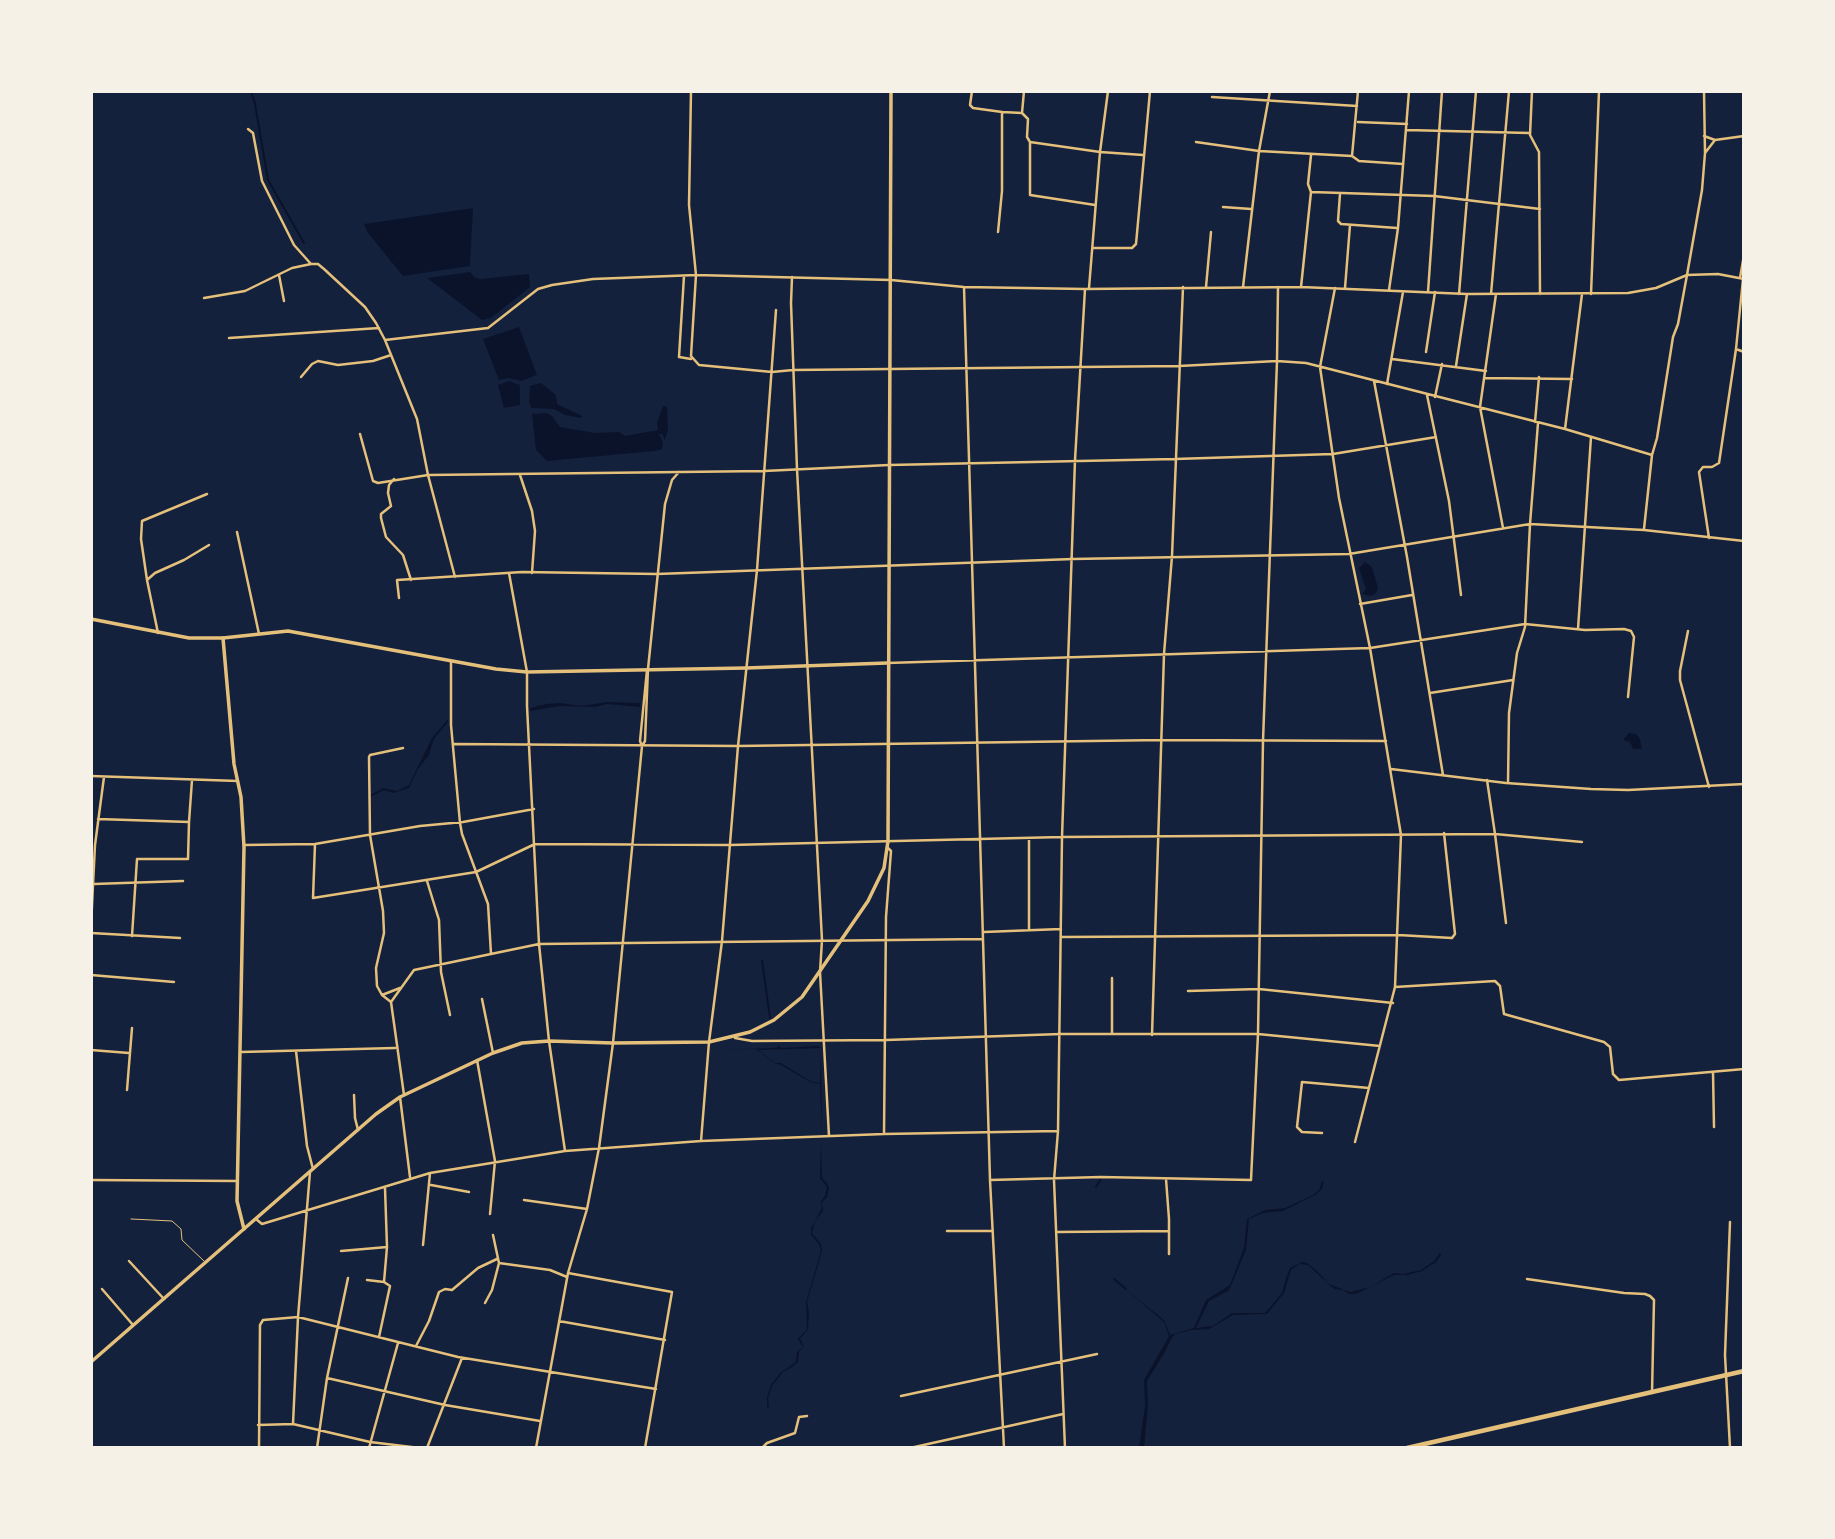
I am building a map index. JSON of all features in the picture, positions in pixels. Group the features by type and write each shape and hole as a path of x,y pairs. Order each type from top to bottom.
{"highway":[{"path":"1407,1448 1744,1371"}],"main road":[{"path":"91,1360 358,1130 402,1096 477,1060 522,1043 709,1042 735,1038 761,1027 788,1011 802,997 878,884 884,868 887,844 891,91"},
{"path":"91,620 188,638 298,632 451,662 527,672 887,663"},
{"path":"223,638 244,845 237,1181 237,1201 244,1229"}],"street":[{"path":"691,91 689,205 696,275 691,359"},
{"path":"972,91 973,108 1021,113 1028,119 1030,195 1095,205"},
{"path":"1021,113 1024,91"},
{"path":"1065,1448 1054,1180 1061,1034 1062,837 1080,367 1108,91"},
{"path":"1093,248 1132,248 1136,244 1150,91"},
{"path":"1243,287 1259,150 1270,91"},
{"path":"1352,156 1358,91"},
{"path":"1389,290 1398,228 1409,91"},
{"path":"1428,292 1442,91"},
{"path":"1459,294 1476,91"},
{"path":"1491,294 1509,91"},
{"path":"1532,91 1530,133 1539,152 1541,294"},
{"path":"1591,294 1599,91"},
{"path":"1644,530 1652,455 1702,190 1705,153 1704,91"},
{"path":"1212,97 1357,106"},
{"path":"998,232 1002,191 1002,112"},
{"path":"1356,122 1407,124"},
{"path":"248,129 253,133 265,188 295,245 311,264"},
{"path":"1406,130 1530,133"},
{"path":"1704,136 1715,139 1744,136"},
{"path":"1705,153 1715,139"},
{"path":"1030,142 1143,155"},
{"path":"1196,142 1259,150 1352,156 1359,161 1403,164"},
{"path":"1301,287 1311,192 1308,184 1311,154"},
{"path":"1311,192 1434,197 1540,209"},
{"path":"1340,194 1338,220 1341,224 1398,228"},
{"path":"1223,207 1251,209"},
{"path":"1345,288 1350,225"},
{"path":"1206,287 1211,232"},
{"path":"1709,538 1699,472 1703,467 1712,467 1718,463 1736,349 1744,255"},
{"path":"204,298 245,291 292,268 317,264 365,307 385,340 416,419 455,578"},
{"path":"385,340 488,328 538,289 593,279 696,275 891,280 964,287 1301,287 1459,294 1591,294 1628,293 1657,288 1687,275 1717,274 1742,279"},
{"path":"279,275 284,301"},
{"path":"684,276 679,357 691,359 699,365 772,372 965,367 1179,366 1277,361 1306,363 1565,429 1652,455"},
{"path":"792,277 797,469 822,940 820,972 829,1136"},
{"path":"964,287 990,1180 1003,1448"},
{"path":"1152,1035 1164,654 1183,287"},
{"path":"990,1180 1102,1177 1251,1180 1258,1034 1262,741 1278,287"},
{"path":"1335,288 1320,367 1349,554 1370,648 1401,835 1395,987 1355,1142"},
{"path":"1387,384 1403,292"},
{"path":"1426,352 1435,292"},
{"path":"1456,366 1467,294"},
{"path":"1496,294 1480,407 1503,528"},
{"path":"1565,429 1582,294"},
{"path":"701,1141 709,1042 722,941 737,746 757,570 776,310"},
{"path":"229,338 379,327"},
{"path":"1736,349 1744,352"},
{"path":"301,377 318,361 338,365 373,361 391,355"},
{"path":"1392,359 1486,371"},
{"path":"1435,397 1442,364"},
{"path":"1508,783 1509,713 1517,653 1525,624 1539,377"},
{"path":"1484,379 1572,379"},
{"path":"1374,381 1443,775"},
{"path":"1427,395 1454,536 1461,595"},
{"path":"360,434 373,481 378,482 428,475 764,471 889,465 1333,454 1436,437"},
{"path":"1578,629 1591,437"},
{"path":"536,1448 567,1275 587,1209 599,1148 613,1043 642,746 645,741 644,708 657,574 667,495 672,480 680,472"},
{"path":"520,475 532,511 535,531 532,573"},
{"path":"394,479 389,485 388,493 391,506 381,514 381,518 386,537 403,555 411,580"},
{"path":"158,633 141,539 142,521 207,494"},
{"path":"399,598 397,580 509,573 657,574 1171,556 1349,554 1530,524 1644,530 1744,541"},
{"path":"237,531 259,634"},
{"path":"147,580 155,573 209,545"},
{"path":"509,573 527,672 539,944 549,1041 565,1151"},
{"path":"1360,604 1412,595"},
{"path":"887,663 1370,648 1525,624 1631,631 1634,637 1628,697"},
{"path":"1688,631 1680,680 1709,787"},
{"path":"451,662 451,726 460,823 488,904 491,954"},
{"path":"1429,693 1513,680"},
{"path":"454,744 737,746 1162,740 1386,741"},
{"path":"391,1002 382,995 377,986 376,968 384,933 383,911 370,835 369,755 403,748"},
{"path":"1391,769 1508,783 1628,790 1744,784"},
{"path":"91,776 238,781"},
{"path":"91,926 93,845 104,777"},
{"path":"132,936 139,858 188,859 192,780"},
{"path":"1487,780 1506,923"},
{"path":"244,845 314,844 420,826 460,823 534,809"},
{"path":"98,816 189,818"},
{"path":"1062,937 1398,935 1446,939 1455,934 1444,833"},
{"path":"314,844 313,898 476,872 535,844 887,844 1062,837 1444,833 1495,834 1582,842"},
{"path":"1029,838 1029,929"},
{"path":"884,1134 886,940 891,851 887,844"},
{"path":"92,884 183,881"},
{"path":"427,881 439,920 450,1016"},
{"path":"983,932 1061,929"},
{"path":"91,933 180,938"},
{"path":"411,1178 391,1002 414,970 539,944 983,939"},
{"path":"91,975 174,982"},
{"path":"1112,978 1112,1035"},
{"path":"1395,987 1495,981 1500,986 1501,1009 1504,1014 1604,1042 1610,1047 1613,1074 1619,1080 1744,1069"},
{"path":"382,995 400,988"},
{"path":"1188,991 1259,989 1392,1003"},
{"path":"482,999 494,1053"},
{"path":"127,1090 132,1028"},
{"path":"735,1038 752,1041 824,1041 986,1035 1258,1034 1380,1046"},
{"path":"240,1052 396,1048"},
{"path":"91,1050 129,1053"},
{"path":"293,1424 298,1317 311,1170 296,1050"},
{"path":"477,1060 495,1161 490,1214"},
{"path":"1713,1072 1714,1127"},
{"path":"1322,1133 1302,1132 1297,1127 1302,1082 1369,1088"},
{"path":"354,1095 358,1130"},
{"path":"256,1219 262,1224 430,1173 565,1151 701,1141 1058,1131"},
{"path":"423,1245 430,1173"},
{"path":"1166,1179 1169,1254"},
{"path":"91,1180 237,1181"},
{"path":"429,1184 469,1192"},
{"path":"384,1282 387,1247 385,1188"},
{"path":"524,1199 587,1209"},
{"path":"1730,1222 1724,1355 1730,1448"},
{"path":"947,1231 992,1231"},
{"path":"1056,1232 1169,1231"},
{"path":"485,1303 492,1290 498,1261 493,1235"},
{"path":"341,1251 387,1247"},
{"path":"130,1261 164,1299"},
{"path":"416,1346 429,1321 439,1292 452,1290 478,1268 498,1261 672,1292 645,1448"},
{"path":"317,1448 327,1378 348,1278"},
{"path":"1527,1279 1650,1296 1654,1300 1652,1393"},
{"path":"367,1280 384,1282 390,1286 379,1337"},
{"path":"102,1289 133,1325"},
{"path":"259,1448 261,1321 298,1317 462,1358 656,1389"},
{"path":"559,1321 665,1340"},
{"path":"369,1448 398,1342"},
{"path":"901,1396 1097,1354"},
{"path":"427,1448 462,1358"},
{"path":"327,1378 445,1405 541,1421"},
{"path":"910,1448 1063,1414"},
{"path":"762,1448 767,1443 795,1433 799,1417 807,1416"},
{"path":"258,1425 293,1424 370,1442 420,1448"}],"lane":[{"path":"131,1219 172,1222 181,1229 183,1240 206,1263"}],"water":[{"path":"473,208 470,266 403,276 368,233 364,224"},
{"path":"470,272 480,279 529,274 530,287 491,318 482,320 427,278"},
{"path":"519,327 537,375 521,381 508,378 499,380 483,339"},
{"path":"509,381 520,385 520,405 504,408 498,385"},
{"path":"541,383 556,395 557,404 582,416 581,418 565,415 554,409 531,408 530,386"},
{"path":"663,406 667,407 668,429 665,440 662,434 659,434 663,442 662,449 547,461 536,450 532,414 546,413 552,416 560,427 595,433 619,432 625,436 658,430 657,423"},
{"path":"1365,562 1372,567 1378,588 1371,596 1362,594 1366,589 1359,568"},
{"path":"607,702 640,703 640,707 607,704 596,707 560,706 530,711 530,708 546,704 582,706"},
{"path":"448,719 434,739 429,755 418,769 409,788 393,793 384,790 370,797 383,788 397,791 409,785 432,738"},
{"path":"1629,733 1636,734 1642,749 1633,749 1630,742 1623,740"},
{"path":"777,1046 821,1048 758,1050 775,1063 781,1063 810,1081 820,1083 821,1053 822,1135 820,1084 810,1082 774,1063 756,1049 715,1050"},
{"path":"821,1143 822,1178 829,1188 827,1197 822,1202 823,1211 815,1221 812,1233 821,1244 822,1251 807,1302 808,1329 800,1339 804,1346 799,1352 798,1362 783,1372 772,1386 768,1398 769,1408 767,1397 771,1385 780,1373 796,1362 797,1352 803,1347 798,1339 807,1329 806,1302 821,1251 811,1235 811,1228 822,1208 821,1201 827,1187 820,1178"},
{"path":"1322,1181 1322,1189 1315,1195 1283,1211 1263,1213 1249,1219 1246,1250 1231,1286 1228,1291 1209,1301 1196,1328 1213,1326 1232,1313 1265,1313 1282,1293 1290,1268 1302,1262 1307,1263 1329,1284 1350,1292 1370,1287 1356,1294 1349,1294 1334,1289 1308,1265 1299,1264 1291,1270 1284,1293 1267,1314 1233,1315 1209,1329 1175,1334 1147,1381 1148,1406 1144,1448 1139,1448 1145,1406 1144,1380 1169,1336 1164,1322 1124,1288 1164,1320 1170,1335 1194,1328 1206,1300 1230,1285 1244,1248 1247,1219 1265,1210 1285,1208 1313,1195 1319,1190"},
{"path":"1440,1253 1441,1255 1436,1262 1422,1271 1408,1275 1394,1275 1370,1287 1394,1273 1421,1270"}],"waterway":[{"path":"251,91 268,180 304,243"},
{"path":"762,961 770,1018"},
{"path":"1096,1187 1102,1177"},
{"path":"1114,1279 1126,1289"}]}
